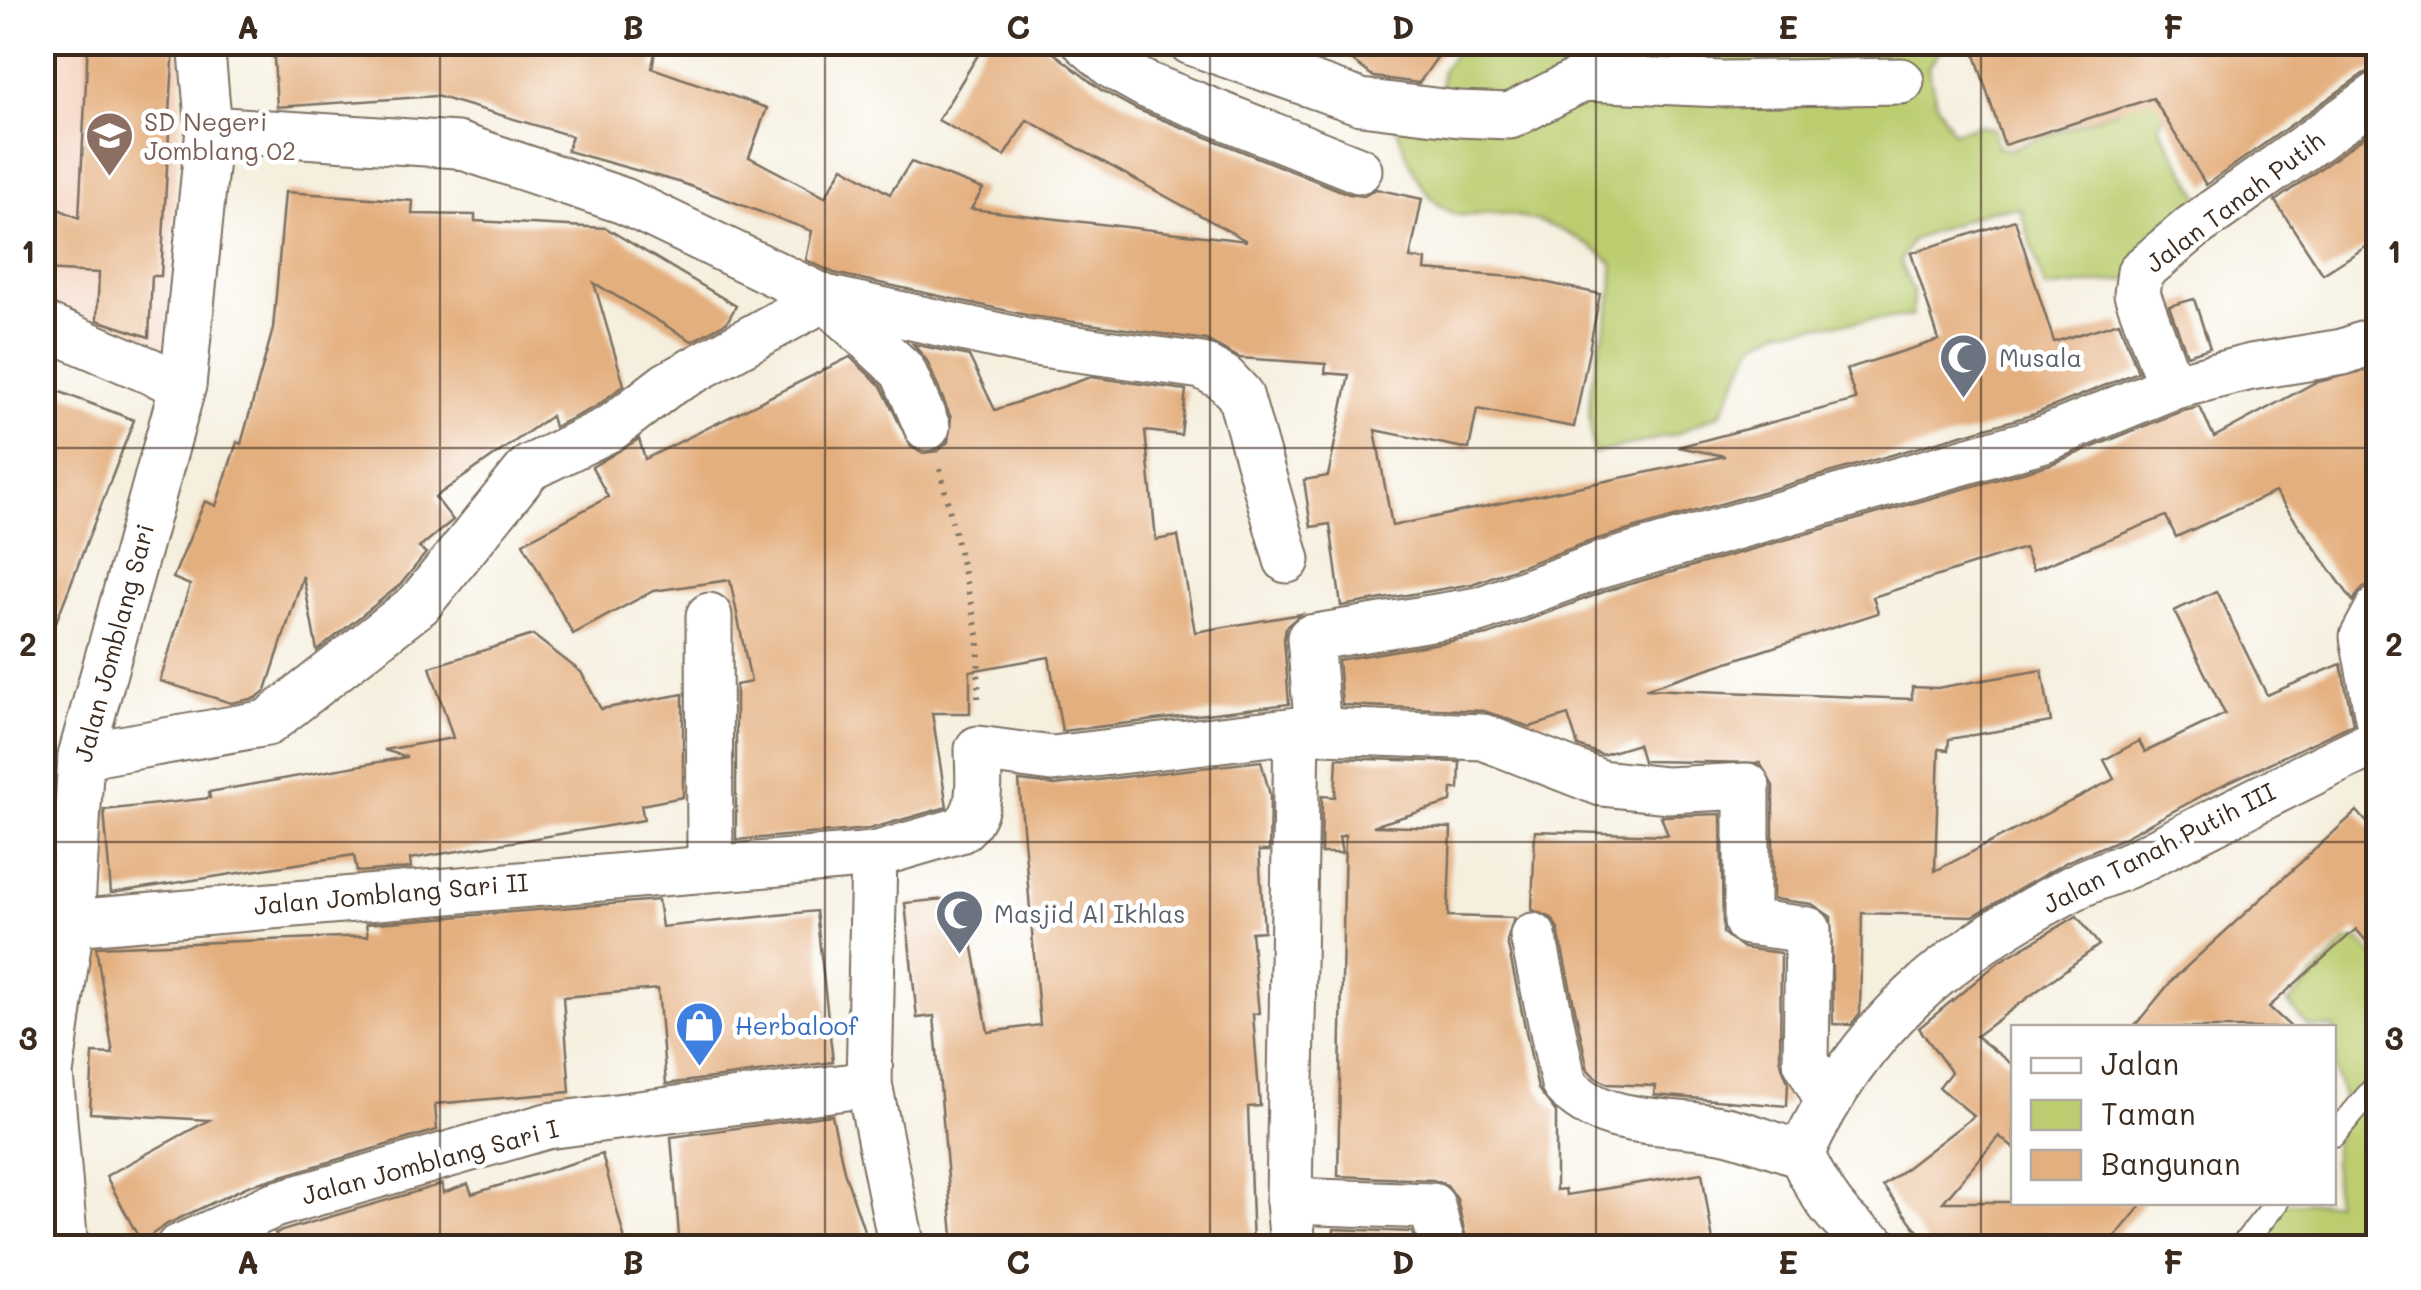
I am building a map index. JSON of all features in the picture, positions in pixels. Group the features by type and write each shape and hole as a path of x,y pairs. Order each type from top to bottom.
{"street":[{"name":"Jalan Jomblang Sari","path":"65,1248 50,1074 71,922 81,756 183,385 209,129 201,42"},
{"path":"1085,42 1146,85 1359,170"},
{"path":"1190,42 1249,54 1361,102 1459,114 1510,116 1584,78 1722,84 1901,81"},
{"name":"Jalan Tanah Putih","path":"2171,387 2136,294 2140,272 2193,227 2378,95"},
{"path":"209,129 457,145 624,201 826,298 1026,342 1202,366 1224,378 1240,394 1287,560"},
{"path":"826,298 904,371 927,426"},
{"path":"81,756 267,722 419,604 529,468 611,428 667,385 826,298"},
{"path":"42,325 183,385"},
{"path":"1292,1248 1289,1200 1310,638 1479,610 1601,565 1863,494 2044,438 2171,387 2251,366 2343,352 2378,339"},
{"path":"2378,608 2364,637 2378,718"},
{"path":"709,616 710,866"},
{"path":"978,749 1052,759 1308,731 1483,737 1601,783 1666,790 1747,786 1746,922 1808,930 1806,1060 1826,1098"},
{"name":"Jalan Tanah Putih III","path":"1801,1154 1826,1098 1889,1016 1956,958 2072,888 2134,863 2378,741"},
{"name":"Jalan Jomblang Sari II","path":"71,922 874,855 960,830 970,822 977,800 978,749"},
{"path":"42,858 76,816"},
{"path":"874,855 869,1084 902,1248"},
{"path":"1533,936 1564,1084 1578,1101 1615,1115 1726,1130 1801,1154 1830,1208 1860,1243"},
{"name":"Jalan Jomblang Sari I","path":"178,1248 274,1204 547,1126 869,1084"},
{"path":"1289,1200 1432,1206 1443,1248"}],"lane":[{"path":"2336,1133 2371,1091"},
{"path":"2240,1248 2275,1205"}],"path":[{"path":"927,426 978,639 978,749"}],"shaded area":[{"name":"SD Negeri Jomblang 02","path":"42,43 183,43 165,365 43,314"}],"green space":[{"path":"1461,43 1946,43 1928,67 1937,105 1953,132 1978,125 1994,129 1997,146 2006,150 2118,110 2097,43 2166,109 2159,125 2208,211 2127,280 2045,289 2020,208 1989,210 1912,240 1900,262 1913,292 1912,316 1782,329 1754,344 1721,413 1676,434 1593,454 1590,394 1609,309 1613,264 1587,244 1542,223 1494,213 1459,215 1443,208 1415,173 1394,118 1442,102 1441,72"},
{"path":"2358,939 2378,961 2378,1247 2239,1248 2272,1205 2336,1205 2336,1138 2346,1107 2336,1074 2336,1025 2307,1025 2288,1004 2347,941"}],"building":[{"name":"SD Negeri Jomblang 02","path":"88,42 174,42 161,276 152,276 149,337 97,320 99,273 42,270 42,202 79,218"},
{"path":"273,42 657,42 652,68 767,108 749,157 825,197 843,167 890,194 911,162 983,189 971,209 1247,241 1027,120 1004,156 938,120 986,42 1040,42 1101,90 1136,109 1349,194 1364,196 1376,189 1422,199 1410,258 1426,260 1425,270 1525,278 1600,294 1574,427 1477,409 1469,449 1375,430 1392,526 1725,456 1678,447 1856,400 1846,369 1939,340 1911,253 2015,220 2054,342 2119,322 2138,372 2035,414 1594,540 1472,584 1341,606 1330,524 1311,527 1304,480 1328,476 1349,375 1325,373 1326,364 1240,358 1206,340 1031,316 834,273 806,260 812,231 682,183 567,151 572,136 436,96 277,107"},
{"path":"1328,42 1448,42 1419,83 1374,77"},
{"path":"1971,42 2378,42 2378,69 2363,74 2206,185 2153,98 2004,145"},
{"path":"2378,127 2378,239 2323,274 2275,201"},
{"path":"285,192 413,201 412,214 475,215 475,221 606,228 736,306 727,322 692,341 594,283 624,385 597,406 554,427 551,416 435,497 453,520 419,548 426,553 400,585 317,651 303,576 266,690 256,698 231,703 160,681 190,585 173,578 205,501 216,506 237,442 241,444 273,329"},
{"path":"2194,299 2210,348 2187,355 2169,306"},
{"path":"913,344 969,356 995,410 1091,377 1186,390 1181,435 1145,431 1156,540 1178,536 1195,632 1301,614 1286,627 1284,639 1289,704 1062,731 1049,657 970,671 970,713 932,713 947,807 869,829 736,840 736,685 751,682 730,580 653,591 573,634 523,543 608,497 592,467 639,439 645,459 850,357 881,386 911,447 923,453 938,451 948,442 951,418 927,361"},
{"path":"2378,367 2378,583 2363,587 2353,601 2275,492 2176,537 2166,516 2033,570 2024,548 1873,597 1878,613 1645,689 1912,699 1912,687 1937,688 2042,670 2051,722 1949,739 1948,750 1939,749 1935,871 2114,779 2104,760 2139,741 2145,752 2225,714 2174,611 2216,591 2267,695 2341,664 2353,724 2222,785 2121,839 2068,861 1973,916 1862,913 1860,1014 1851,1025 1833,1024 1831,917 1812,904 1773,899 1773,786 1760,763 1643,761 1638,744 1602,755 1578,746 1568,715 1530,727 1484,711 1342,705 1338,660 1488,635 1609,590 2051,464 2179,412 2200,407 2214,437 2314,383"},
{"path":"42,385 134,420 46,648 42,647"},
{"path":"533,635 581,672 601,709 683,694 683,797 641,805 644,820 410,859 411,868 357,872 354,855 111,893 104,810 210,798 209,792 407,757 384,750 453,738 430,667"},
{"path":"1337,758 1460,762 1459,789 1452,789 1451,802 1373,826 1451,828 1448,916 1514,918 1507,941 1538,1089 1556,1112 1556,1190 1565,1189 1566,1195 1702,1173 1714,1248 1598,1248 1596,1236 1468,1247 1457,1199 1447,1185 1433,1180 1338,1176 1345,835 1339,837 1342,853 1321,853 1322,796 1335,797"},
{"path":"1261,761 1270,795 1269,851 1259,851 1264,931 1251,932 1259,1013 1253,1014 1260,1106 1248,1107 1253,1248 954,1248 934,1016 917,1018 905,903 964,897 988,1032 1040,1025 1019,781 1055,785"},
{"path":"2357,811 2378,835 2378,955 2356,929 2269,1007 2289,1025 2135,1025 2173,979"},
{"path":"1721,814 1723,933 1743,948 1781,953 1780,1061 1788,1082 1787,1106 1654,1095 1655,1086 1608,1084 1595,1077 1588,1070 1558,930 1552,918 1532,910 1535,831 1668,835 1661,816"},
{"path":"658,900 662,927 816,911 833,1062 666,1084 658,989 563,997 570,1092 435,1104 437,1130 248,1186 167,1224 141,1242 106,1176 209,1120 90,1113 93,1053 113,1054 96,947 368,936 366,924"},
{"path":"2077,916 2099,945 1976,1036 2011,1064 2011,1146 1999,1136 1943,1202 2142,1205 2106,1248 1931,1248 1883,1186 1974,1116 1939,1087 1951,1072 1919,1028 2000,961"},
{"path":"832,1115 844,1171 870,1248 680,1248 671,1137"},
{"path":"602,1154 627,1248 284,1248 275,1233 442,1184 443,1193 468,1184 472,1194"},
{"path":"1334,1229 1412,1232 1416,1248 1333,1248"}],"place":[{"name":"SD Negeri Jomblang 02","path":"109,178"},
{"name":"Musala","path":"1964,400"},
{"name":"Masjid Al Ikhlas","path":"959,956"},
{"name":"Herbaloof","path":"700,1068"}]}
